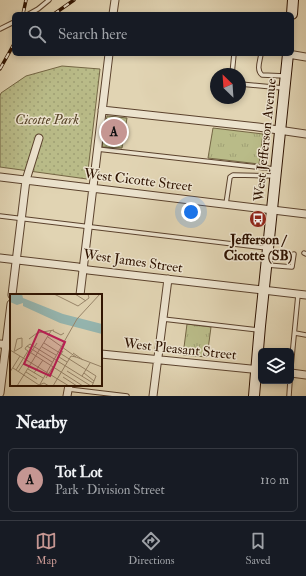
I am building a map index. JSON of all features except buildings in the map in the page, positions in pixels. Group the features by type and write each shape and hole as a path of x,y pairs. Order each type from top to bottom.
{"main road":[{"path":"292,12 293,0"},
{"name":"West Jefferson Avenue","path":"259,348 266,265 288,56"},
{"name":"West Jefferson Avenue","path":"254,396 258,370"}],"street":[{"path":"113,12 114,0"},
{"path":"294,55 306,57"},
{"path":"80,294 108,56"},
{"path":"102,110 306,134"},
{"path":"12,294 26,180 39,138"},
{"name":"West Cicotte Street","path":"0,177 306,214"},
{"name":"West James Street","path":"0,258 83,268 88,270 306,295"},
{"path":"153,396 168,279"},
{"path":"0,393 10,312"},
{"name":"West Pleasant Street","path":"102,354 258,370"},
{"path":"294,373 306,375"}],"lane":[{"path":"33,12 49,0"},
{"path":"0,29 12,23"},
{"path":"233,68 234,56"},
{"path":"261,56 259,70 262,75 286,76"},
{"path":"246,85 285,88"},
{"path":"97,149 276,172"},
{"path":"226,204 230,177 233,175 276,172"},
{"path":"0,216 268,248"},
{"path":"266,265 292,267 294,254"},
{"path":"293,348 298,294"},
{"path":"163,319 260,330"},
{"path":"295,333 306,335"},
{"path":"289,396 290,384"},
{"path":"68,390 127,396"}],"green space":[{"name":"Cicotte Park","path":"62,66 100,69 87,179 0,167 1,93 26,76"},
{"path":"107,116 127,118 122,148 102,147"},
{"path":"213,128 263,134 259,164 208,158"},
{"path":"187,324 211,327 207,357 183,355"}],"railway":[{"path":"23,12 26,0"},
{"path":"57,12 74,0"},
{"path":"0,69 12,48"}],"place":[{"name":"Tot Lot","path":"114,132"},
{"name":"Jefferson / Cicotte (SB)","path":"258,219"}]}
